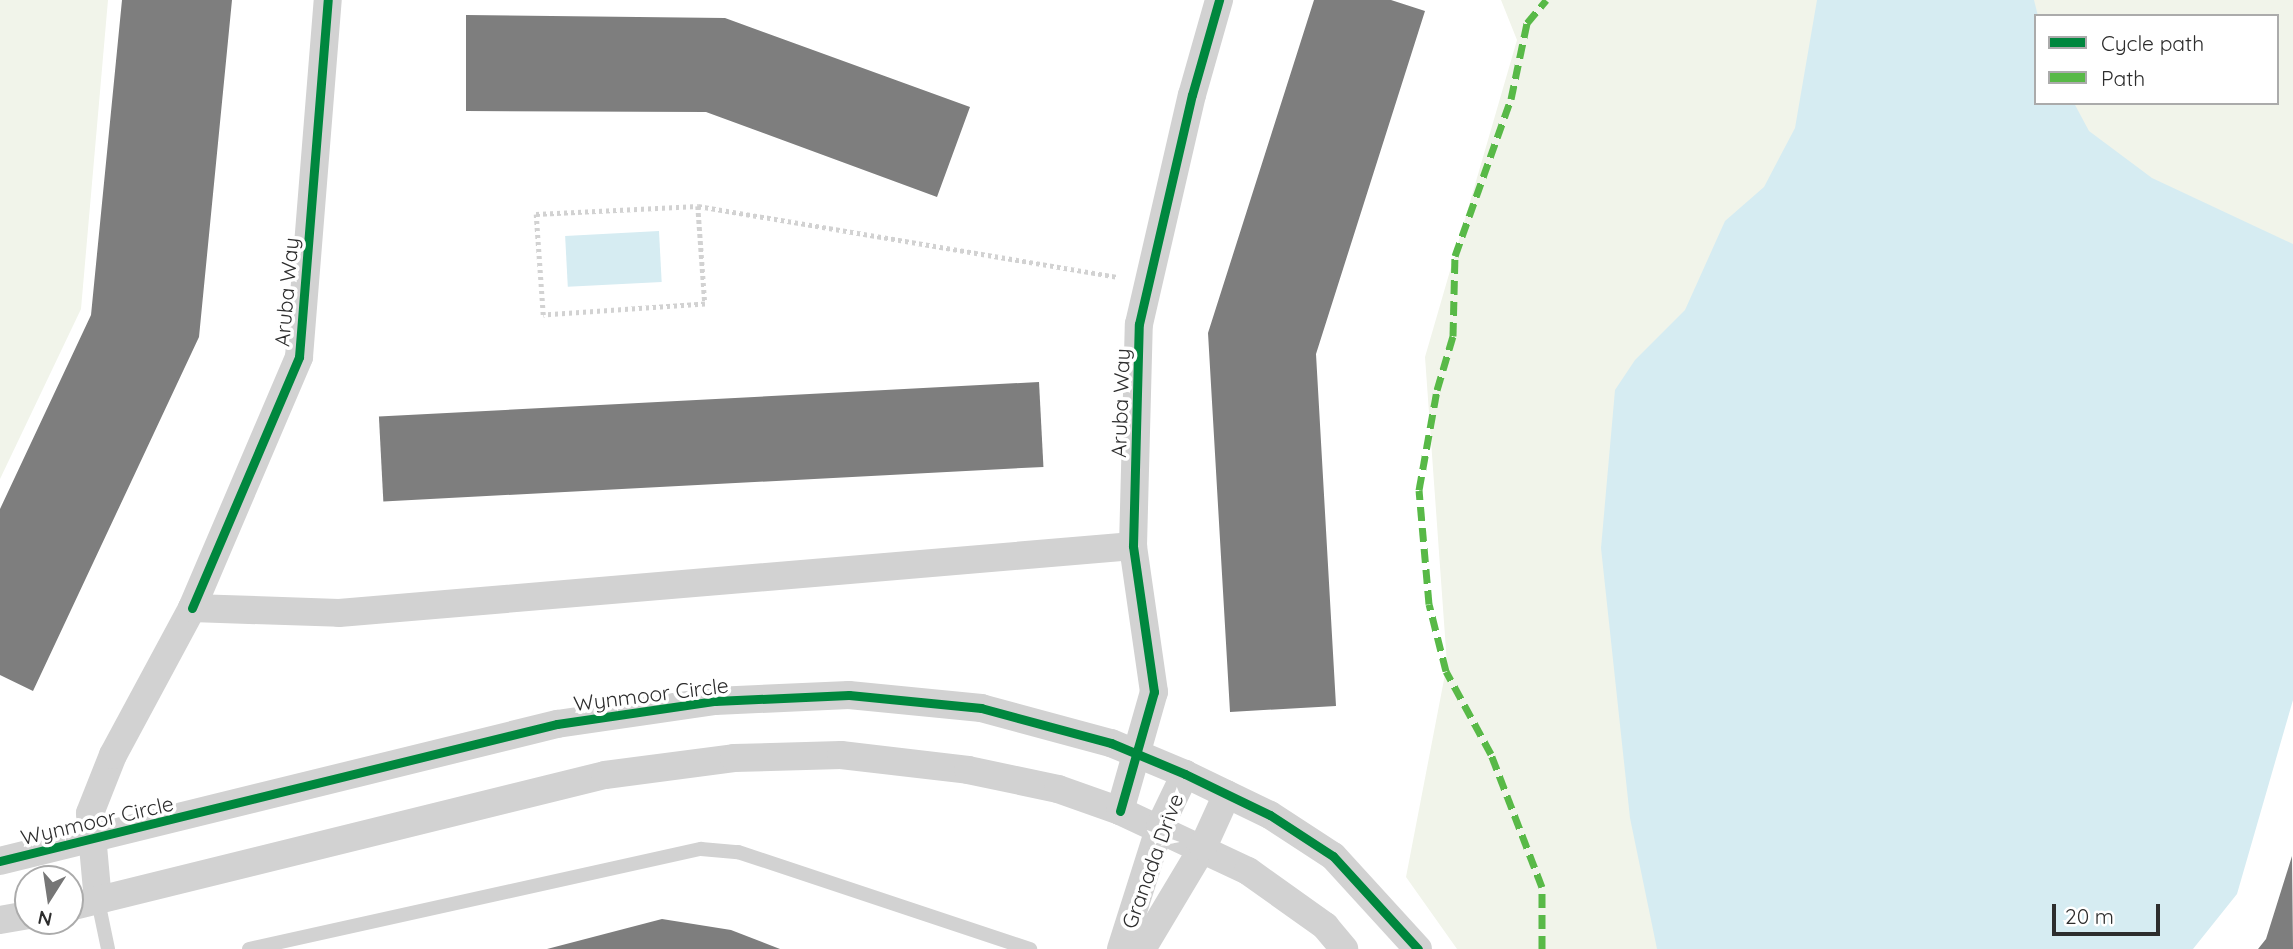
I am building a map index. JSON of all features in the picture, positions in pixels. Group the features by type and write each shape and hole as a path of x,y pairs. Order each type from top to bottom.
{"street":[{"name":"Aruba Way","path":"98,901 89,842 90,813 113,755 192,608 299,357 328,0"},
{"name":"Aruba Way","path":"1120,811 1139,755 1154,692 1133,546 1139,324 1192,95 1219,0"},
{"path":"192,608 339,613 1133,546"},
{"name":"Wynmoor Circle","path":"0,861 89,842 557,724 715,701 849,695 981,708 1139,755 1185,774 1270,815 1333,856 1418,949"},
{"path":"84,904 605,775 734,758 841,755 968,770 1058,789 1160,826 1248,871 1325,926 1344,949"},
{"name":"Granada Drive","path":"1121,949 1160,826 1185,774"},
{"name":"Granada Drive","path":"1142,949 1203,847 1227,794"}],"lane":[{"path":"249,949 701,849 738,852 1030,949"},
{"path":"98,901 108,949"}],"path":[{"path":"698,206 705,304 543,315 536,214 698,206 1149,283"}],"shaded area":[{"path":"0,0 108,0 81,309 0,479"},
{"path":"1501,0 2293,0 2293,692 2086,949 1457,949 1406,877 1447,664 1425,357 1517,40"}],"water":[{"path":"1817,0 2034,0 2038,14 2034,14 2034,105 2075,105 2089,131 2152,178 2293,244 2293,700 2237,894 2193,949 1657,949 1630,818 1601,548 1615,390 1635,360 1685,310 1725,221 1764,187 1795,128"},
{"path":"659,231 662,282 568,287 565,236"}],"building":[{"path":"122,0 232,0 199,337 33,691 0,675 0,509 91,315"},
{"path":"1314,0 1391,0 1425,11 1316,354 1336,706 1230,712 1208,333"},
{"path":"466,15 725,18 970,107 937,197 706,112 466,111"},
{"path":"1039,382 1043,467 383,501 379,417"},
{"path":"2292,856 2293,949 2258,949 2266,939"},
{"path":"662,919 731,930 780,949 547,949"}],"marked path":[{"path":"1542,949 1542,887 1491,754 1446,671 1429,604 1419,490 1437,390 1453,336 1455,256 1511,99 1527,23 1546,0"}],"cycle path":[{"path":"192,608 299,357 328,0"},
{"path":"1120,811 1154,692 1133,546 1139,324 1192,95 1219,0"},
{"path":"0,861 557,724 715,701 849,695 981,708 1111,743 1185,774 1270,815 1333,856 1418,949"}]}
